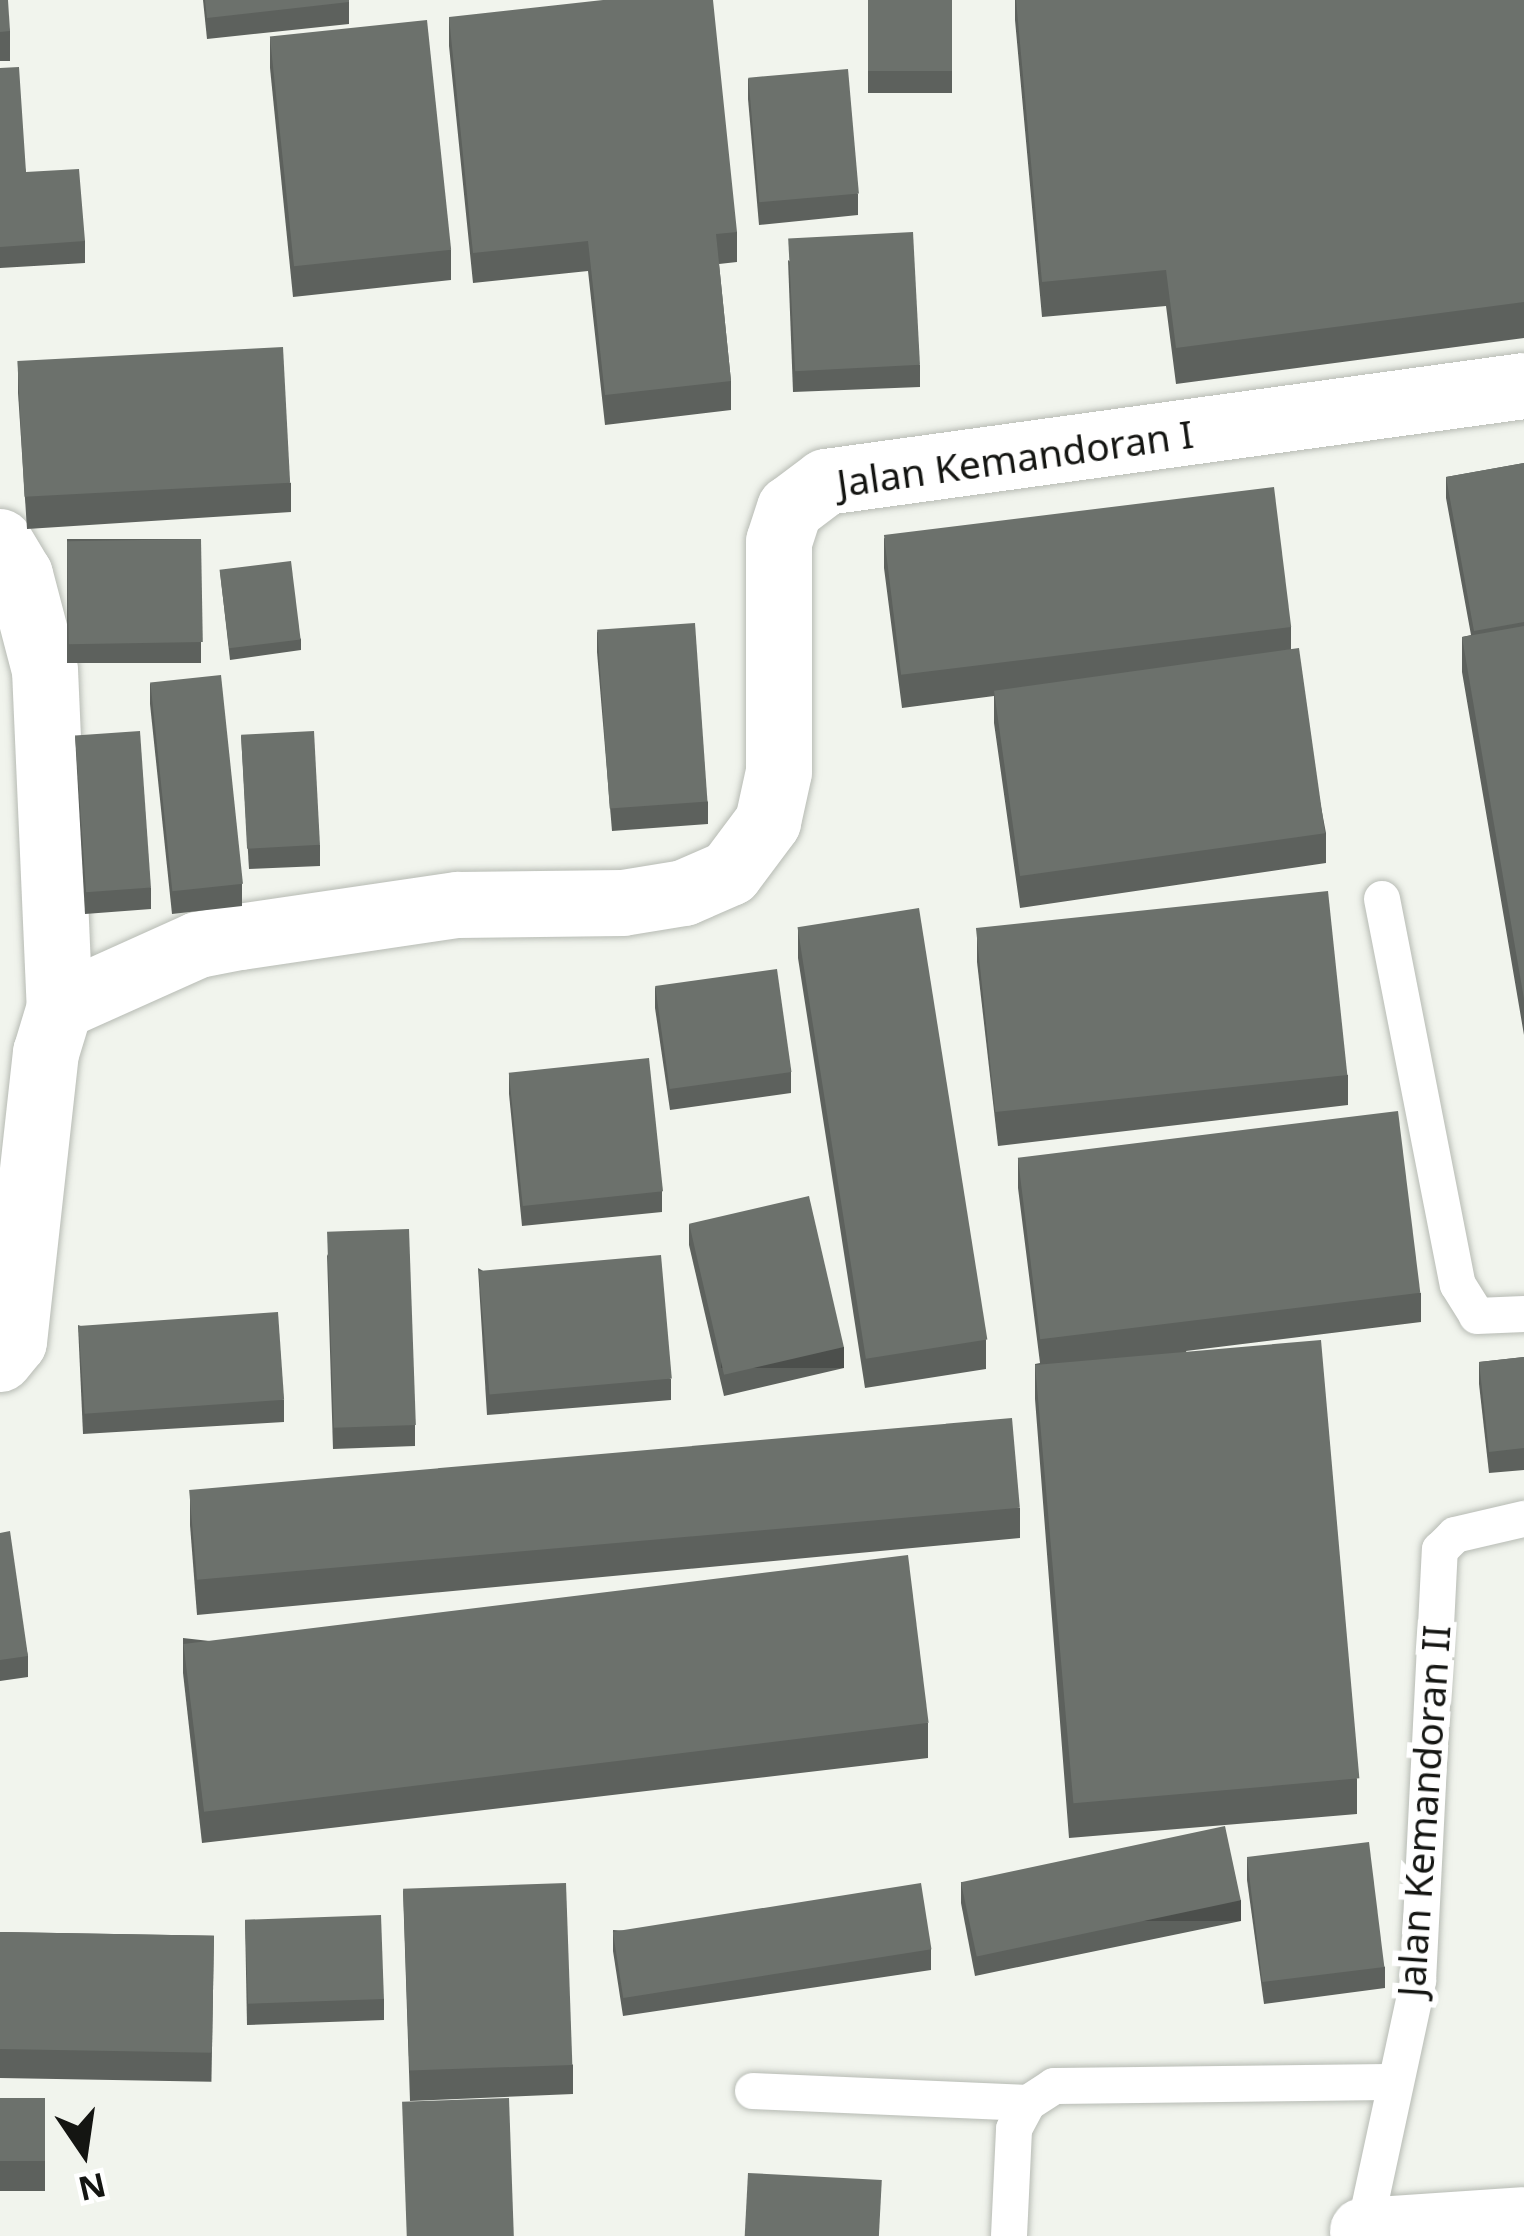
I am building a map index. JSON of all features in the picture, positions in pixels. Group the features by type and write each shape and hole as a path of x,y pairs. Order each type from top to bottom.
{"street":[{"name":"Jalan Kemandoran I","path":"59,1006 198,945 458,905 623,903 684,893 730,873 768,822 779,772 779,542 790,509 826,482 1524,386"},
{"path":"0,542 20,574 45,670 59,1006 46,1052 14,1342 0,1359"},
{"path":"1363,2234 1524,2220"}],"lane":[{"path":"1382,899 1458,1286 1477,1316 1524,1314"},
{"name":"Jalan Kemandoran II","path":"1363,2234 1390,2082 1418,1981 1440,1550 1455,1535 1524,1519"},
{"path":"1009,2236 1014,2128 1028,2103 1054,2086 1149,2080 1390,2082"},
{"path":"753,2091 1028,2103"}],"building":[{"path":"0,0 8,0 10,31 0,32"},
{"path":"205,0 349,0 349,2 207,18"},
{"path":"603,0 713,0 737,232 716,234 731,381 605,395 588,241 473,253 449,17"},
{"path":"868,0 952,0 952,71 868,71"},
{"path":"1016,0 1524,0 1524,302 1176,348 1166,270 1042,282"},
{"path":"427,20 451,250 294,266 270,37"},
{"path":"19,67 26,172 79,169 85,241 0,247 0,68"},
{"path":"848,69 859,194 759,202 748,78"},
{"path":"913,232 920,365 795,371 788,239"},
{"path":"283,347 290,483 24,497 17,361"},
{"path":"1524,463 1524,622 1474,631 1446,477"},
{"path":"1274,487 1291,627 901,675 884,535"},
{"path":"201,539 203,642 69,644 67,541"},
{"path":"291,561 301,639 229,648 220,570"},
{"path":"695,623 707,802 610,808 597,630"},
{"path":"1524,626 1524,999 1462,637"},
{"path":"1299,648 1325,833 1020,876 994,691"},
{"path":"221,675 243,884 172,891 150,682"},
{"path":"140,731 151,888 86,892 75,736"},
{"path":"314,731 320,845 247,849 241,735"},
{"path":"1328,891 1347,1075 995,1112 976,928"},
{"path":"919,908 987,1340 866,1359 798,927"},
{"path":"777,969 791,1072 670,1089 655,986"},
{"path":"649,1058 663,1191 523,1206 509,1073"},
{"path":"1398,1111 1420,1293 1040,1339 1018,1158"},
{"path":"809,1196 844,1347 724,1375 689,1224"},
{"path":"409,1229 416,1425 334,1428 327,1232"},
{"path":"661,1255 672,1379 490,1394 479,1271"},
{"path":"278,1312 284,1400 85,1414 78,1326"},
{"path":"1321,1340 1359,1778 1073,1803 1035,1365"},
{"path":"1524,1357 1524,1448 1489,1452 1479,1362"},
{"path":"1012,1418 1020,1508 197,1580 189,1490"},
{"path":"10,1531 28,1656 0,1660 0,1533"},
{"path":"908,1555 929,1723 204,1812 183,1644"},
{"path":"1225,1826 1241,1900 977,1956 961,1882"},
{"path":"1369,1842 1384,1967 1262,1982 1247,1857"},
{"path":"566,1883 572,2065 409,2071 403,1889"},
{"path":"921,1883 931,1949 623,1998 613,1932"},
{"path":"381,1915 384,1999 248,2004 245,1920"},
{"path":"0,1932 214,1936 212,2053 0,2049"},
{"path":"0,2098 45,2098 45,2161 0,2161"},
{"path":"509,2098 514,2236 407,2236 402,2102"},
{"path":"748,2173 882,2180 879,2236 745,2236"}]}
